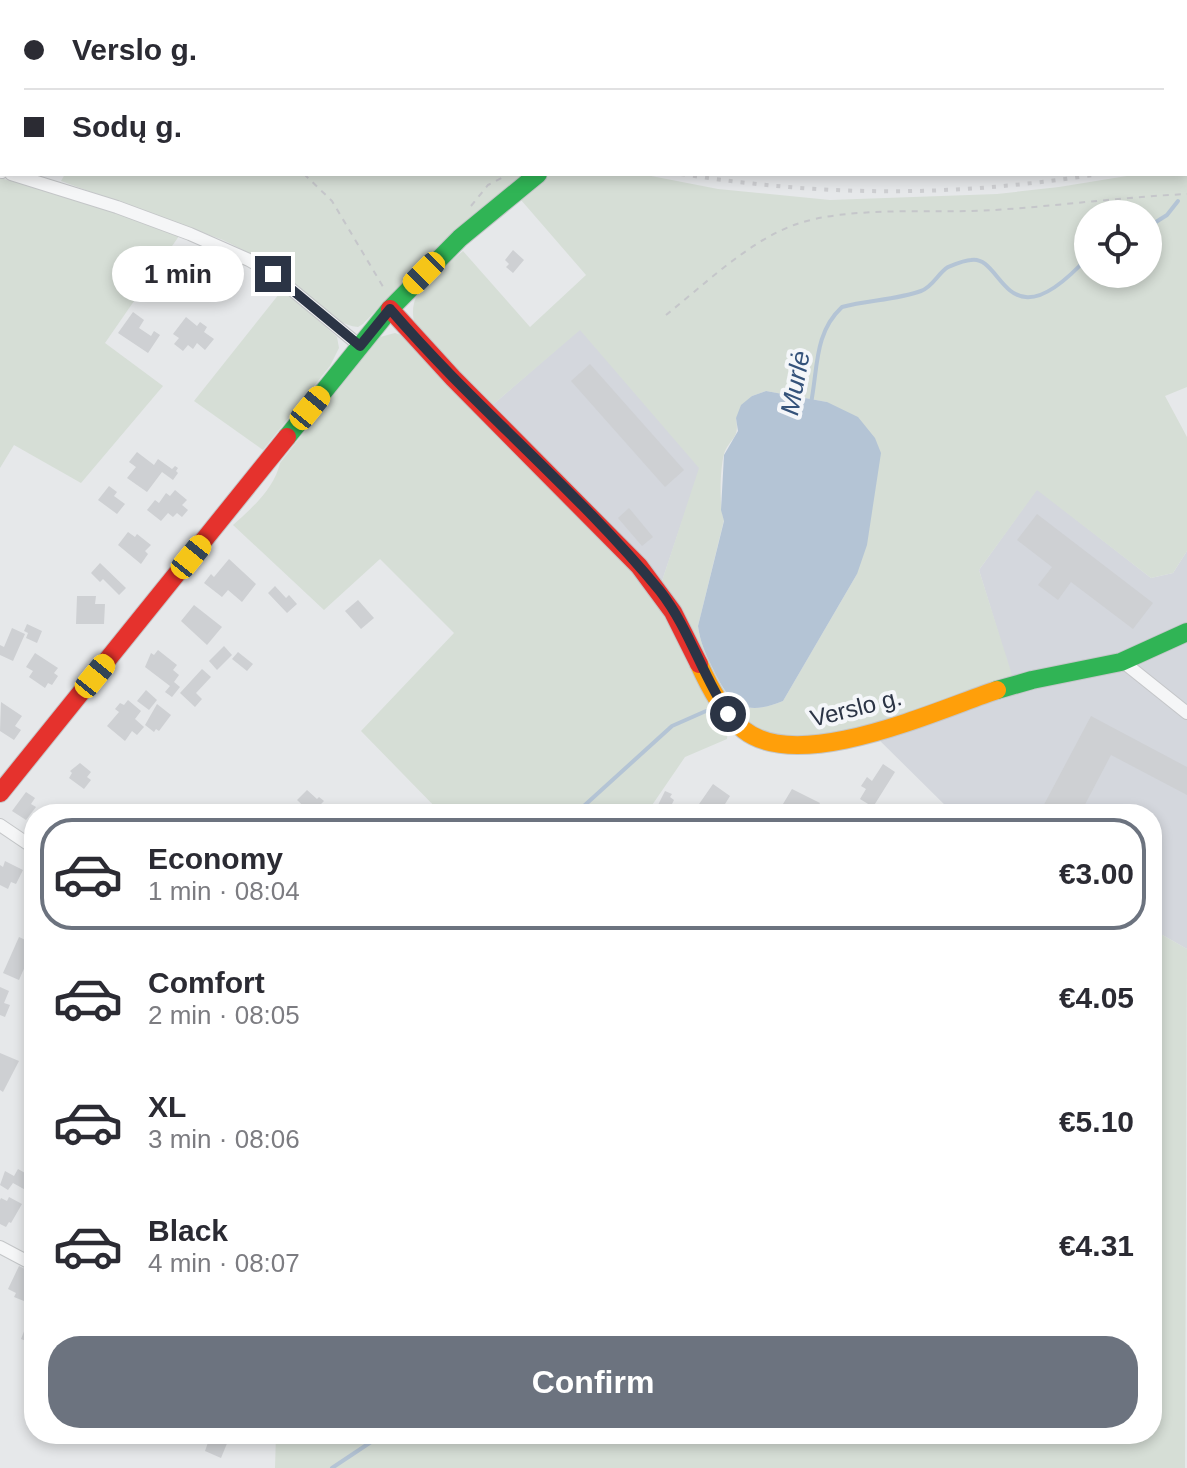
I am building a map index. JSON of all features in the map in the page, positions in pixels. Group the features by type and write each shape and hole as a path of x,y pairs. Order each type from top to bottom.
{"street":[{"path":"18,176 89,197 235,253 273,274 360,346"},
{"path":"0,793 390,309 460,238 536,176"},
{"name":"Verslo g.","path":"390,309 613,539 661,593 675,614 717,698 736,723 754,737 774,744 809,745 870,733 1020,682 1122,661 1187,632"},
{"path":"1122,661 1187,713"},
{"path":"0,825 24,841"},
{"path":"0,1247 24,1260"}],"path":[{"path":"306,176 332,201 384,287 390,309"},
{"path":"666,315 766,237 797,224 841,215 994,210 1130,196 1187,194"}],"shaded area":[{"path":"64,176 522,176 425,259 358,327 329,314 288,278 240,248 61,181"},
{"path":"549,176 651,176 718,189 830,200 997,194 1127,176 1187,176 1187,387 1165,396 1187,437 1187,551 1173,573 1151,578 1037,490 979,570 1013,678 866,727 795,738 770,735 736,718 662,581 699,468 580,330 489,408 417,331 413,317 417,295 424,285 463,251 530,327 586,275 521,200","holes":["766,391 827,402 857,574 783,701 758,708 732,699 719,681 700,638 698,626 724,520 721,506 724,454 736,435 736,418 752,396"]},
{"path":"0,178 76,199 179,236 105,343 163,386 81,483 14,445 0,468"},
{"path":"283,289 337,337 339,348 330,366 263,450 194,401"},
{"path":"580,329 700,468 662,581 489,408"},
{"path":"395,333 401,335 638,577 666,612 699,681 728,729 727,739 685,757 653,804 432,804 361,731 454,633 380,559 324,610 233,525 268,490 280,463 380,337"},
{"path":"1037,489 1151,578 1173,573 1187,551 1187,949 1162,935 1162,804 944,804 866,727 1012,678 979,570"},
{"path":"1162,935 1187,949 1185,1468 275,1468 276,1444 1162,1444"}],"water":[{"path":"766,391 827,402 858,417 875,438 881,453 867,545 857,574 783,701 758,708 740,704 726,691 706,653 698,626 724,521 721,510 724,455 738,431 736,418 741,405 752,396"}],"building":[{"path":"513,250 524,260 513,273 506,267 509,264 505,260"},
{"path":"133,312 144,320 139,328 151,336 154,331 160,335 148,353 118,333"},
{"path":"186,317 197,326 200,322 207,327 204,332 214,339 205,350 197,343 193,349 188,345 183,351 174,344 179,338 173,334"},
{"path":"590,364 684,470 665,487 571,381"},
{"path":"137,452 154,465 158,459 172,469 175,466 178,473 173,480 162,472 147,492 127,478 136,467 129,462"},
{"path":"109,486 117,492 114,496 125,504 117,514 98,500"},
{"path":"175,490 187,500 182,505 188,510 182,517 177,513 173,517 168,513 161,521 147,510 155,500 159,503 166,493 170,496"},
{"path":"629,508 653,537 642,546 618,518"},
{"path":"1037,514 1153,603 1133,629 1071,582 1058,600 1038,585 1052,567 1017,540"},
{"path":"128,532 135,537 137,534 151,545 145,551 148,554 141,564 118,545"},
{"path":"229,559 256,584 242,602 228,590 222,597 204,583 211,574 214,577"},
{"path":"100,563 126,588 119,595 103,579 100,582 91,573"},
{"path":"275,586 297,604 287,613 268,593"},
{"path":"77,596 96,596 95,604 105,604 104,624 76,624"},
{"path":"358,600 374,618 361,629 345,611"},
{"path":"194,605 222,627 207,645 181,621"},
{"path":"27,624 42,631 37,643 26,638 28,633 24,631"},
{"path":"12,628 25,634 13,661 0,655 0,645 4,647"},
{"path":"224,646 232,655 217,670 209,661"},
{"path":"158,650 177,665 173,670 179,675 174,682 180,687 172,697 165,692 170,686 145,667 151,653 154,655"},
{"path":"238,652 253,664 247,671 232,659"},
{"path":"35,653 58,668 54,673 58,676 52,685 48,683 45,688 29,677 33,671 26,667"},
{"path":"202,669 211,677 196,693 202,699 195,707 180,693"},
{"path":"146,690 157,700 149,710 137,701"},
{"path":"128,700 141,711 135,719 144,727 137,735 132,731 125,741 107,726 119,712 115,709"},
{"path":"1,702 22,716 15,726 21,730 14,740 0,731"},
{"path":"157,704 171,715 159,731 156,729 154,732 145,725"},
{"path":"1091,716 1187,767 1187,795 1111,755 1085,804 1044,804"},
{"path":"80,763 91,772 87,777 91,780 84,789 69,778 70,771"},
{"path":"883,764 895,772 875,804 868,804 860,799 866,789 861,786 867,777 872,781"},
{"path":"713,784 730,796 725,804 699,804"},
{"path":"792,789 820,803 819,804 783,804"},
{"path":"307,790 324,801 321,804 301,804 297,800"},
{"path":"665,791 672,794 672,804 658,804"},
{"path":"26,792 35,798 31,804 24,804 24,819 12,811"},
{"path":"5,861 23,870 16,884 11,882 8,889 0,885 0,865 3,867"},
{"path":"19,937 24,939 24,969 19,980 3,973"},
{"path":"0,987 9,991 4,1003 10,1005 5,1017 0,1015"},
{"path":"0,1053 19,1061 3,1092 0,1090"},
{"path":"18,1169 24,1172 24,1189 13,1183 8,1190 0,1185 5,1171 14,1176"},
{"path":"9,1197 22,1204 6,1227 0,1224 0,1200 7,1201"},
{"path":"19,1266 24,1268 24,1301 14,1297 16,1293 8,1289"},
{"path":"207,1444 227,1444 221,1458 205,1451"}],"waterway":[{"path":"1162,218 1178,201"},
{"name":"Murlė","path":"811,403 822,340 826,328 842,307 921,291 948,267 971,260 982,262 1010,291 1023,297 1039,295 1060,283 1074,270"},
{"name":"Murlė","path":"586,804 672,726 706,711"},
{"name":"Murlė","path":"332,1468 368,1444"}],"railway":[{"path":"694,176 788,187 890,191 993,187 1086,176"}],"traffic: fast":[{"path":"287,437 390,309 460,238 536,176"},
{"path":"997,690 1121,662 1187,632"}],"traffic: slow":[{"path":"699,664 723,708 744,730 768,742 798,745 869,734 997,690"}],"traffic: jam":[{"path":"390,309 453,378 639,566 673,612 699,664"},
{"path":"0,793 287,437"}],"route":[{"path":"273,274 360,346 390,309 613,539 661,593 728,714"}]}
